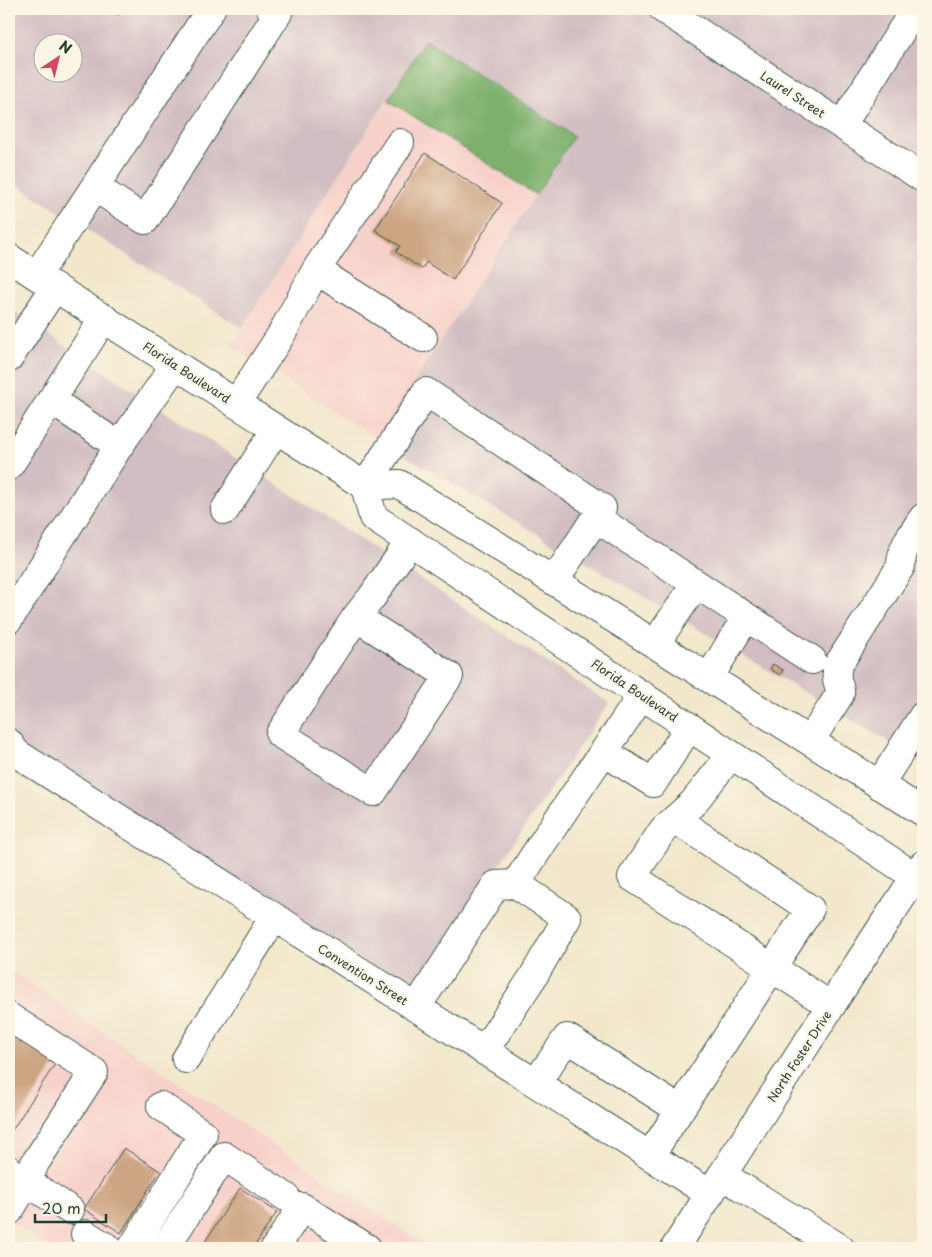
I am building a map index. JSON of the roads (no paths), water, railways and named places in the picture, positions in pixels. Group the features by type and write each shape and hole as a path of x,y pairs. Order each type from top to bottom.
{"main road":[{"path":"9,358 46,281 95,187 211,9"},
{"path":"95,187 146,220 278,13 271,9"},
{"name":"Laurel Street","path":"663,9 923,178"},
{"path":"842,125 915,9"},
{"path":"236,404 281,335 316,270 400,143"},
{"name":"Florida Boulevard","path":"9,258 365,486 373,517 689,727 921,875"},
{"path":"316,270 423,338"},
{"path":"9,466 104,318"},
{"path":"9,619 119,446 175,364"},
{"path":"365,486 426,392 602,508 554,581"},
{"path":"51,400 119,446"},
{"path":"225,510 276,429"},
{"path":"365,486 400,484 923,812"},
{"path":"596,518 812,660"},
{"path":"810,741 840,694 840,687 836,676 838,665 901,566 903,550 923,518"},
{"path":"356,617 449,676 374,792 280,734 356,617 410,542"},
{"path":"655,644 696,584"},
{"path":"709,678 746,617"},
{"path":"516,884 642,695"},
{"path":"879,785 923,716"},
{"path":"604,752 653,783 689,727"},
{"name":"Convention Street","path":"12,748 650,1156 716,1184 805,1239 840,1248"},
{"path":"731,754 694,803 663,830 632,877 831,1006"},
{"path":"650,1156 810,908 676,819"},
{"name":"North Foster Drive","path":"675,1248 831,1006 921,875"},
{"path":"416,1008 496,885 516,884 567,918 533,977 484,1050"},
{"path":"186,1059 274,917"},
{"path":"9,1017 94,1072 35,1163 18,1176 9,1211"},
{"path":"536,1083 567,1038 680,1110"},
{"path":"132,1248 203,1134 161,1106"},
{"path":"165,1248 224,1156 286,1197"},
{"path":"18,1176 70,1210"},
{"path":"276,1248 302,1207 367,1248"},
{"path":"85,1234 108,1248"}]}
